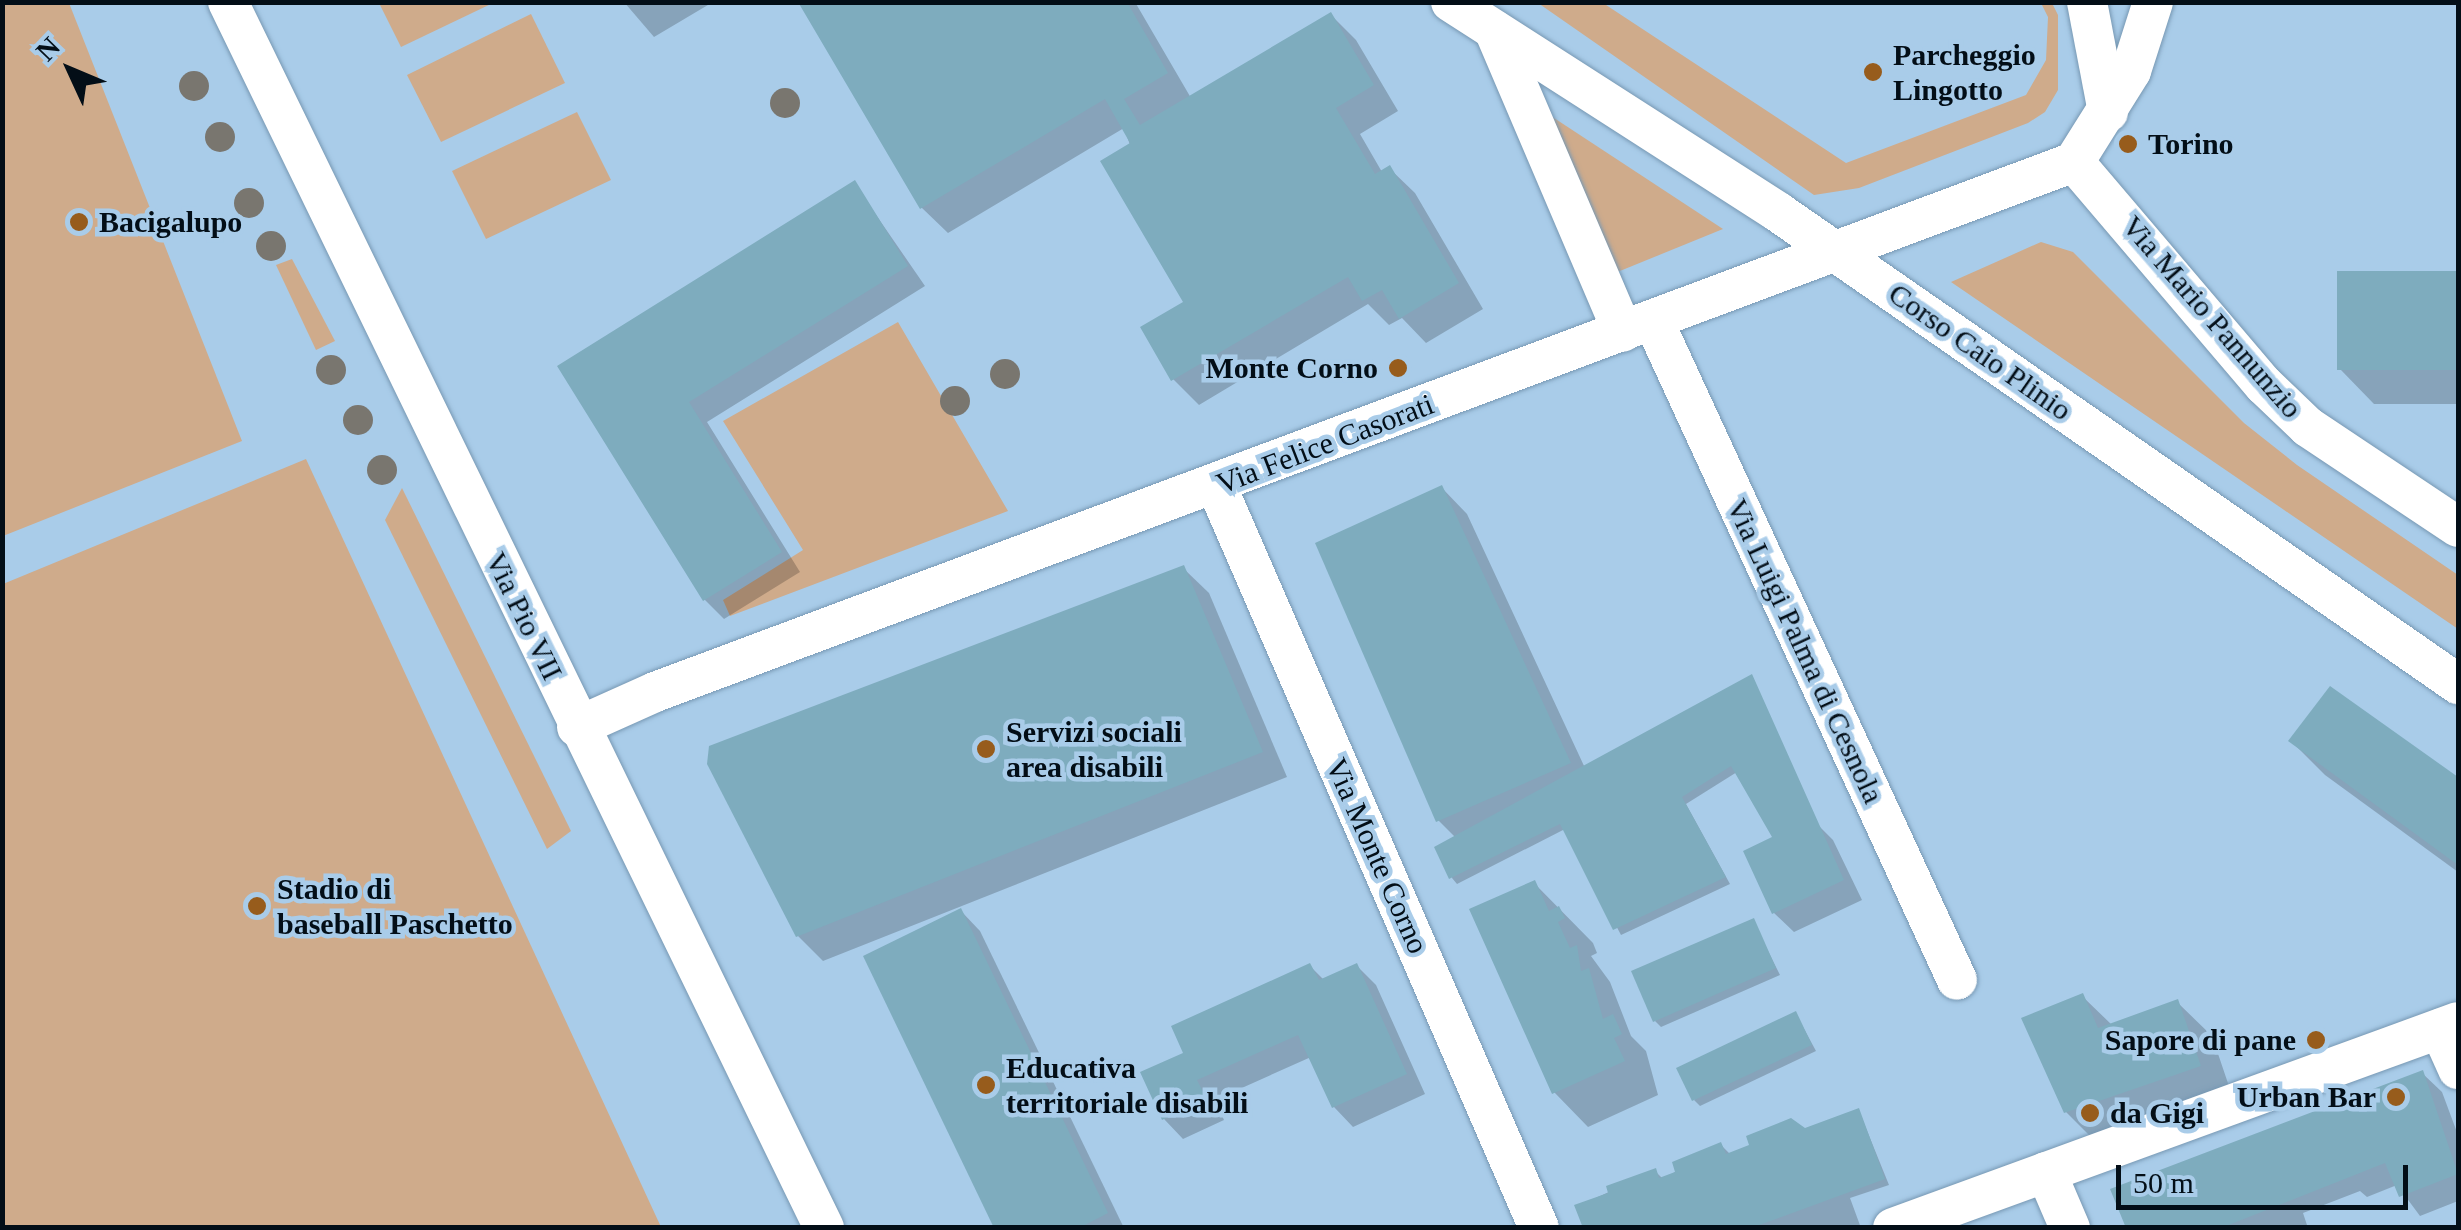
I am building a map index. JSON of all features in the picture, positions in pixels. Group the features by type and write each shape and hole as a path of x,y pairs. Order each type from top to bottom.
{"street":[{"name":"Via Pio VII","path":"228,2 577,727 824,1228"},
{"name":"Corso Caio Plinio","path":"1451,2 1836,254 2458,684"},
{"path":"2087,2 2108,112"},
{"path":"2074,162 2108,112 2148,32 2154,2"},
{"path":"1494,30 1638,327"},
{"name":"Via Felice Casorati","path":"577,727 2074,162"},
{"name":"Via Mario Pannunzio","path":"2074,162 2275,396 2308,427 2458,528"},
{"name":"Via Luigi Palma di Cesnola","path":"1638,327 1957,980"},
{"name":"Via Monte Corno","path":"1216,485 1539,1228"},
{"path":"1893,1228 2449,1025 2458,1069"},
{"path":"2046,1172 2070,1228"}],"shaded area":[{"name":"Bacigalupo","path":"3,2 69,3 242,441 3,536"},
{"path":"379,3 493,3 401,47"},
{"path":"1538,3 1603,3 1846,163 2026,95 2046,60 2048,17 2041,3 2052,3 2058,15 2058,90 2045,112 2028,123 1859,188 1814,195"},
{"path":"531,14 565,83 441,142 407,75"},
{"path":"577,112 611,180 486,239 452,171"},
{"path":"1551,116 1723,229 1615,273"},
{"path":"2041,242 2073,252 2244,423 2297,465 2458,575 2458,629 1951,282"},
{"path":"292,259 335,341 316,350 276,265"},
{"path":"898,322 1008,511 730,616 723,600 803,550 723,421"},
{"name":"Stadio di baseball Paschetto","path":"306,459 661,1227 3,1227 3,584"},
{"path":"402,488 571,831 547,849 385,520"}],"building":[{"path":"798,2 1127,2 1168,73 1124,99 1140,125 1331,12 1374,85 1336,108 1375,174 1390,165 1459,283 1399,319 1382,290 1362,301 1348,277 1171,381 1140,327 1183,302 1100,161 1130,143 1105,99 920,209"},
{"path":"855,180 908,266 689,402 782,552 703,601 557,366"},
{"path":"2337,271 2458,271 2458,370 2337,370"},
{"path":"1442,485 1571,763 1436,822 1315,543"},
{"name":"Servizi sociali area disabili","path":"1184,565 1263,752 796,937 707,764 709,746"},
{"path":"1752,674 1844,880 1772,914 1743,851 1772,837 1731,766 1682,797 1726,877 1613,930 1560,824 1449,879 1434,847"},
{"path":"2330,686 2458,777 2458,865 2288,741"},
{"path":"1535,880 1549,911 1559,906 1565,918 1558,922 1570,948 1577,945 1581,971 1589,968 1603,1019 1613,1014 1622,1034 1614,1038 1625,1061 1552,1094 1469,909"},
{"name":"Educativa territoriale disabili","path":"961,908 1108,1213 1079,1228 994,1228 863,956"},
{"path":"1754,918 1776,968 1653,1022 1631,971"},
{"path":"1310,963 1319,980 1357,963 1407,1074 1332,1108 1298,1035 1197,1080 1207,1100 1162,1120 1140,1072 1183,1053 1171,1026"},
{"path":"2083,993 2098,1028 2178,999 2201,1066 2064,1113 2021,1018"},
{"path":"1796,1011 1812,1045 1692,1101 1676,1068"},
{"path":"2423,1070 2458,1174 2399,1197 2385,1163 2221,1228 2126,1228 2110,1189"},
{"path":"1859,1108 1885,1179 1751,1228 1583,1228 1574,1205 1608,1193 1606,1186 1656,1168 1659,1178 1675,1172 1672,1162 1721,1142 1726,1154 1749,1145 1746,1136 1791,1118 1805,1128"}],"place":[{"name":"Parcheggio Lingotto","path":"1873,72"},
{"name":"Torino","path":"2128,144"},
{"name":"Bacigalupo","path":"79,222"},
{"name":"Monte Corno","path":"1398,368"},
{"name":"Servizi sociali area disabili","path":"986,749"},
{"name":"Stadio di baseball Paschetto","path":"257,906"},
{"name":"Sapore di pane","path":"2316,1040"},
{"name":"Educativa territoriale disabili","path":"986,1085"},
{"name":"Urban Bar","path":"2396,1097"},
{"name":"da Gigi","path":"2090,1113"}]}
